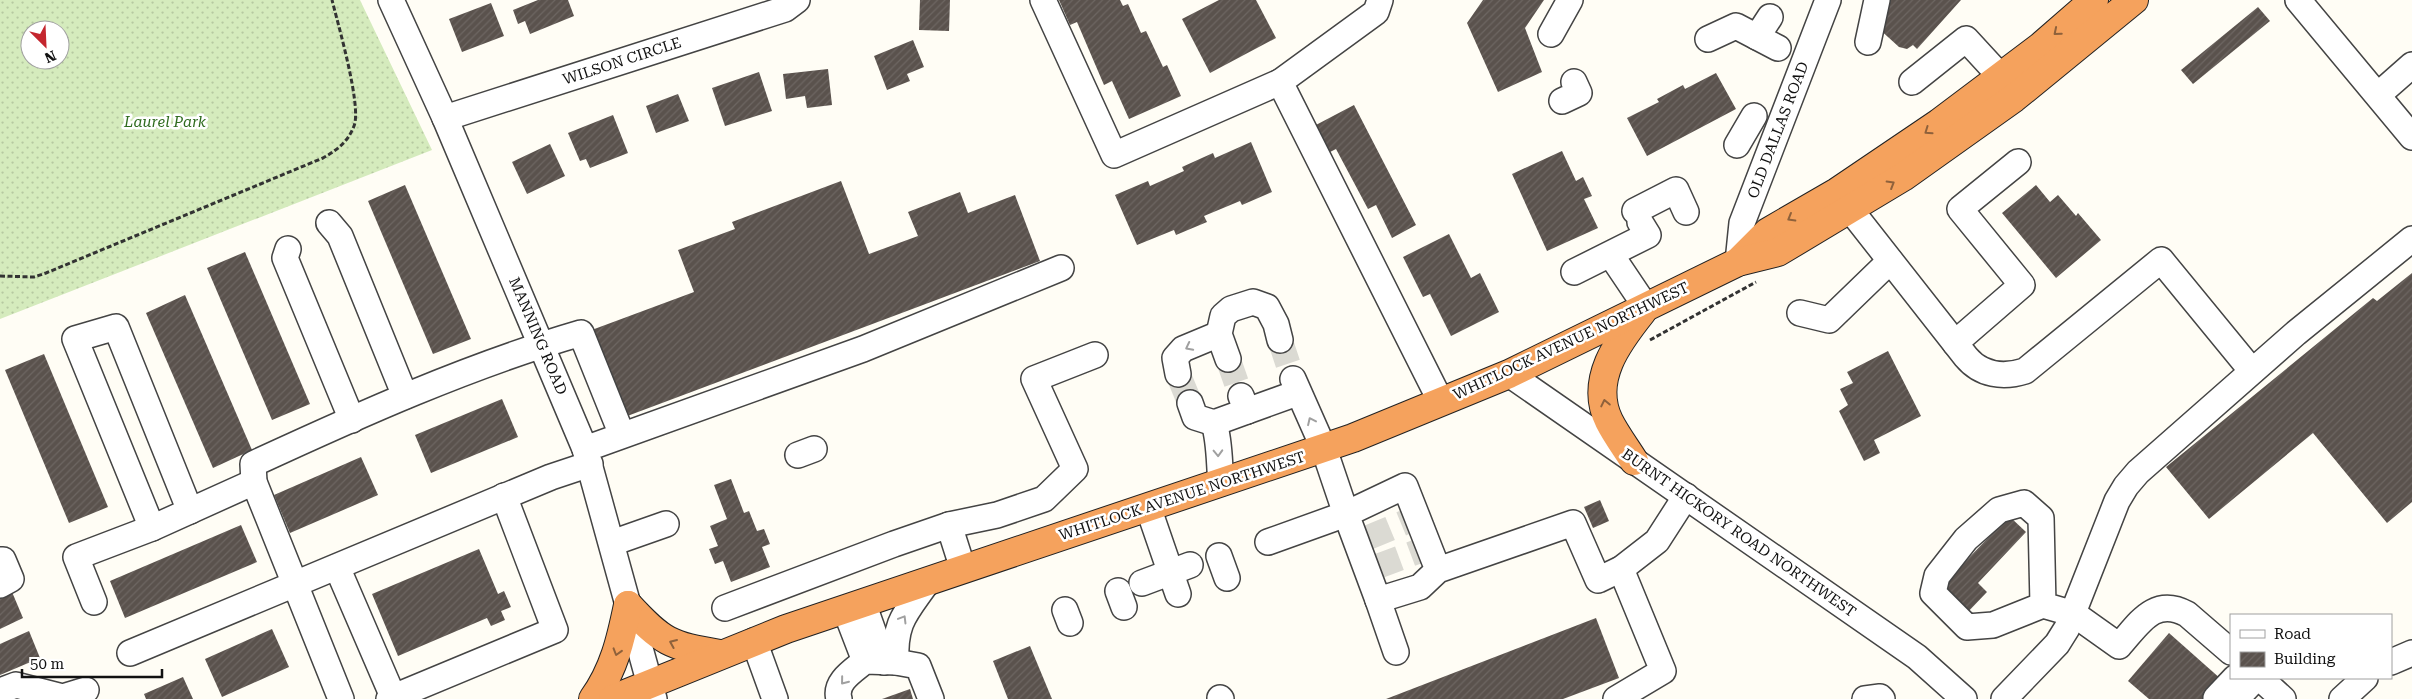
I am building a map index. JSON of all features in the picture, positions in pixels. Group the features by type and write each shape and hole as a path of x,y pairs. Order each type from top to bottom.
{"highway":[{"name":"WHITLOCK AVENUE NORTHWEST","path":"613,699 651,691 720,654 754,641 963,568 1324,449 1509,374 1738,262 1778,252 1843,200 1902,177 2007,87 2094,0"},
{"name":"WHITLOCK AVENUE NORTHWEST","path":"2007,87 2134,0"},
{"path":"1634,461 1608,420 1603,393 1607,362 1623,336 1646,307"},
{"path":"628,605 653,633 672,644 720,654"},
{"path":"593,699 608,676 616,656 628,605"}],"street":[{"name":"MANNING ROAD","path":"391,0 445,118 588,457 651,691"},
{"name":"WILSON CIRCLE","path":"445,118 785,9 797,0"},
{"path":"1043,0 1114,154 1280,82 1376,12 1380,0"},
{"path":"1551,34 1570,0"},
{"name":"OLD DALLAS ROAD","path":"1738,262 1742,223 1828,0"},
{"path":"1868,42 1877,0"},
{"path":"2298,0 2412,137"},
{"path":"1708,39 1736,26 1806,58"},
{"path":"1912,82 1966,39 2007,87"},
{"path":"2378,95 2412,65"},
{"path":"1280,82 1441,402"},
{"path":"1737,145 1754,116"},
{"path":"1955,342 2022,285 1960,209 2018,162"},
{"path":"1574,272 1648,235 1638,216 1676,190 1686,212"},
{"path":"1843,200 1890,262 1980,371 2003,375 2025,371 2161,260 2252,371"},
{"path":"329,223 340,236 405,396"},
{"path":"2004,699 2057,644 2074,614 2117,501 2126,486 2165,446 2252,371 2412,239"},
{"path":"288,249 285,258 352,420"},
{"path":"1611,255 1646,307"},
{"path":"1800,313 1829,320 1890,262"},
{"path":"130,653 551,477 588,457 622,435 863,349 1061,268"},
{"path":"1228,359 1220,334 1223,316 1231,309 1252,302 1267,307 1276,324 1280,340"},
{"path":"152,528 76,339 116,327 190,511"},
{"path":"341,699 254,482 252,464 405,396 541,344 580,333 622,435"},
{"path":"1178,374 1175,358 1183,349 1220,334"},
{"path":"725,608 854,558 949,525 998,515 1044,499 1074,470 1034,379 1095,355"},
{"name":"BURNT HICKORY ROAD NORTHWEST","path":"1509,374 1917,657 1964,699"},
{"path":"1190,403 1195,417 1214,423 1244,404 1295,386 1324,449 1346,514 1362,540 1372,569 1378,600 1396,652"},
{"path":"1214,423 1218,437 1221,483"},
{"path":"94,602 76,557 152,528 254,482"},
{"path":"1268,542 1346,514 1405,486 1412,519 1424,549 1438,570"},
{"path":"337,567 392,698 555,630 504,496"},
{"path":"1378,600 1420,587 1438,570 1573,523 1598,580 1621,569 1657,541 1686,496"},
{"path":"2043,605 2041,518 2024,504 1999,510 1966,539 1937,576 1933,593 1967,627 1994,625 2043,605 2074,614 2119,646 2146,615 2155,610 2179,609 2188,614 2230,651"},
{"path":"1142,583 1179,577 1148,507"},
{"path":"612,543 666,524"},
{"path":"949,525 963,568"},
{"path":"0,560 3,560 10,579 0,586"},
{"path":"1616,699 1663,671 1621,569"},
{"path":"839,699 837,690 841,682 882,662 895,642 899,623 928,581"},
{"path":"854,606 882,662"},
{"path":"754,641 774,699"},
{"path":"2392,662 2412,653"},
{"path":"882,662 918,666 931,699"},
{"path":"2226,699 2235,679"},
{"path":"2226,699 2243,679"},
{"path":"2226,699 2255,679"},
{"path":"2261,679 2283,699"},
{"path":"2342,699 2364,679"},
{"path":"0,691 16,685 63,696 86,690"},
{"path":"1865,699 1880,697 1882,699"}],"path":[{"path":"0,276 34,277 46,273 323,158 341,147 355,124 356,116 354,96 332,0"},
{"path":"1648,341 1761,279"}],"green space":[{"name":"Laurel Park","path":"0,0 360,0 432,150 0,319"}],"building":[{"path":"538,0 568,0 574,16 530,34 525,21 518,24 513,10"},
{"path":"920,0 950,0 949,31 919,30"},
{"path":"1059,0 1120,0 1123,6 1128,4 1141,33 1146,31 1163,67 1167,65 1181,96 1129,119 1112,81 1104,85 1077,22 1070,25"},
{"path":"1219,0 1256,0 1276,38 1210,73 1182,19"},
{"path":"1483,0 1544,0 1525,28 1542,72 1498,92 1467,23"},
{"path":"1890,0 1961,0 1917,49 1913,45 1907,49 1899,47 1877,27 1884,7"},
{"path":"491,3 504,36 462,52 449,19"},
{"path":"2258,7 2270,21 2193,84 2181,70"},
{"path":"913,40 924,67 907,74 910,81 887,90 874,56"},
{"path":"828,69 832,105 807,108 805,96 786,99 783,74"},
{"path":"759,72 772,111 725,126 712,88"},
{"path":"1716,73 1736,109 1647,156 1627,118 1659,102 1657,99 1683,85 1685,89"},
{"path":"678,94 689,121 656,133 646,106"},
{"path":"1354,105 1416,225 1392,238 1376,205 1368,209 1336,149 1328,153 1314,126"},
{"path":"613,115 628,153 590,168 586,159 580,161 568,133"},
{"path":"1251,142 1272,192 1242,205 1240,201 1204,216 1207,222 1176,235 1174,230 1137,245 1115,195 1148,181 1150,186 1184,171 1182,167 1213,153 1215,158"},
{"path":"550,144 565,176 527,194 512,162"},
{"path":"1562,151 1576,181 1583,177 1592,196 1584,199 1598,228 1547,251 1512,174"},
{"path":"841,181 869,254 918,236 908,212 960,192 968,213 1015,195 1040,261 622,418 589,331 694,292 678,250 735,229 732,222"},
{"path":"405,185 471,339 433,354 368,201"},
{"path":"2036,185 2050,202 2058,195 2076,216 2078,213 2101,240 2056,278 2002,213"},
{"path":"1449,234 1471,278 1480,273 1499,312 1451,336 1430,294 1423,297 1403,257"},
{"path":"245,252 310,404 272,420 207,268"},
{"path":"2412,273 2412,502 2387,523 2313,433 2209,519 2166,467 2373,298 2377,301"},
{"path":"185,295 252,450 213,468 146,313"},
{"path":"1888,351 1921,416 1874,440 1880,453 1864,461 1839,411 1848,405 1840,389 1853,383 1847,372"},
{"path":"44,354 108,507 69,523 5,370"},
{"path":"502,399 518,437 431,473 415,435"},
{"path":"361,457 378,495 290,533 274,495"},
{"path":"731,479 744,513 749,511 757,531 764,529 770,544 762,547 770,567 731,582 723,561 715,564 709,549 718,546 710,526 727,519 714,485"},
{"path":"1600,500 1609,521 1593,528 1584,507"},
{"path":"2009,516 2026,532 1978,583 1987,592 1965,615 1938,590"},
{"path":"241,525 257,562 125,618 110,581"},
{"path":"479,549 498,594 504,591 511,607 501,611 505,620 491,626 487,618 398,656 372,594"},
{"path":"12,592 23,618 0,629 0,597"},
{"path":"1596,618 1619,678 1563,699 1386,699"},
{"path":"272,629 289,667 222,697 205,659"},
{"path":"29,631 40,658 0,675 0,644"},
{"path":"2169,633 2222,680 2217,699 2149,699 2128,681"},
{"path":"1030,646 1052,699 1008,699 993,661"},
{"path":"183,677 193,699 146,699 144,694"},
{"path":"910,689 913,699 882,699"}],"tunnel":[{"path":"1280,340 1293,379"},
{"path":"1228,359 1241,396"},
{"path":"1178,374 1190,403"},
{"path":"1367,538 1408,521"},
{"path":"1376,567 1419,551"}]}
